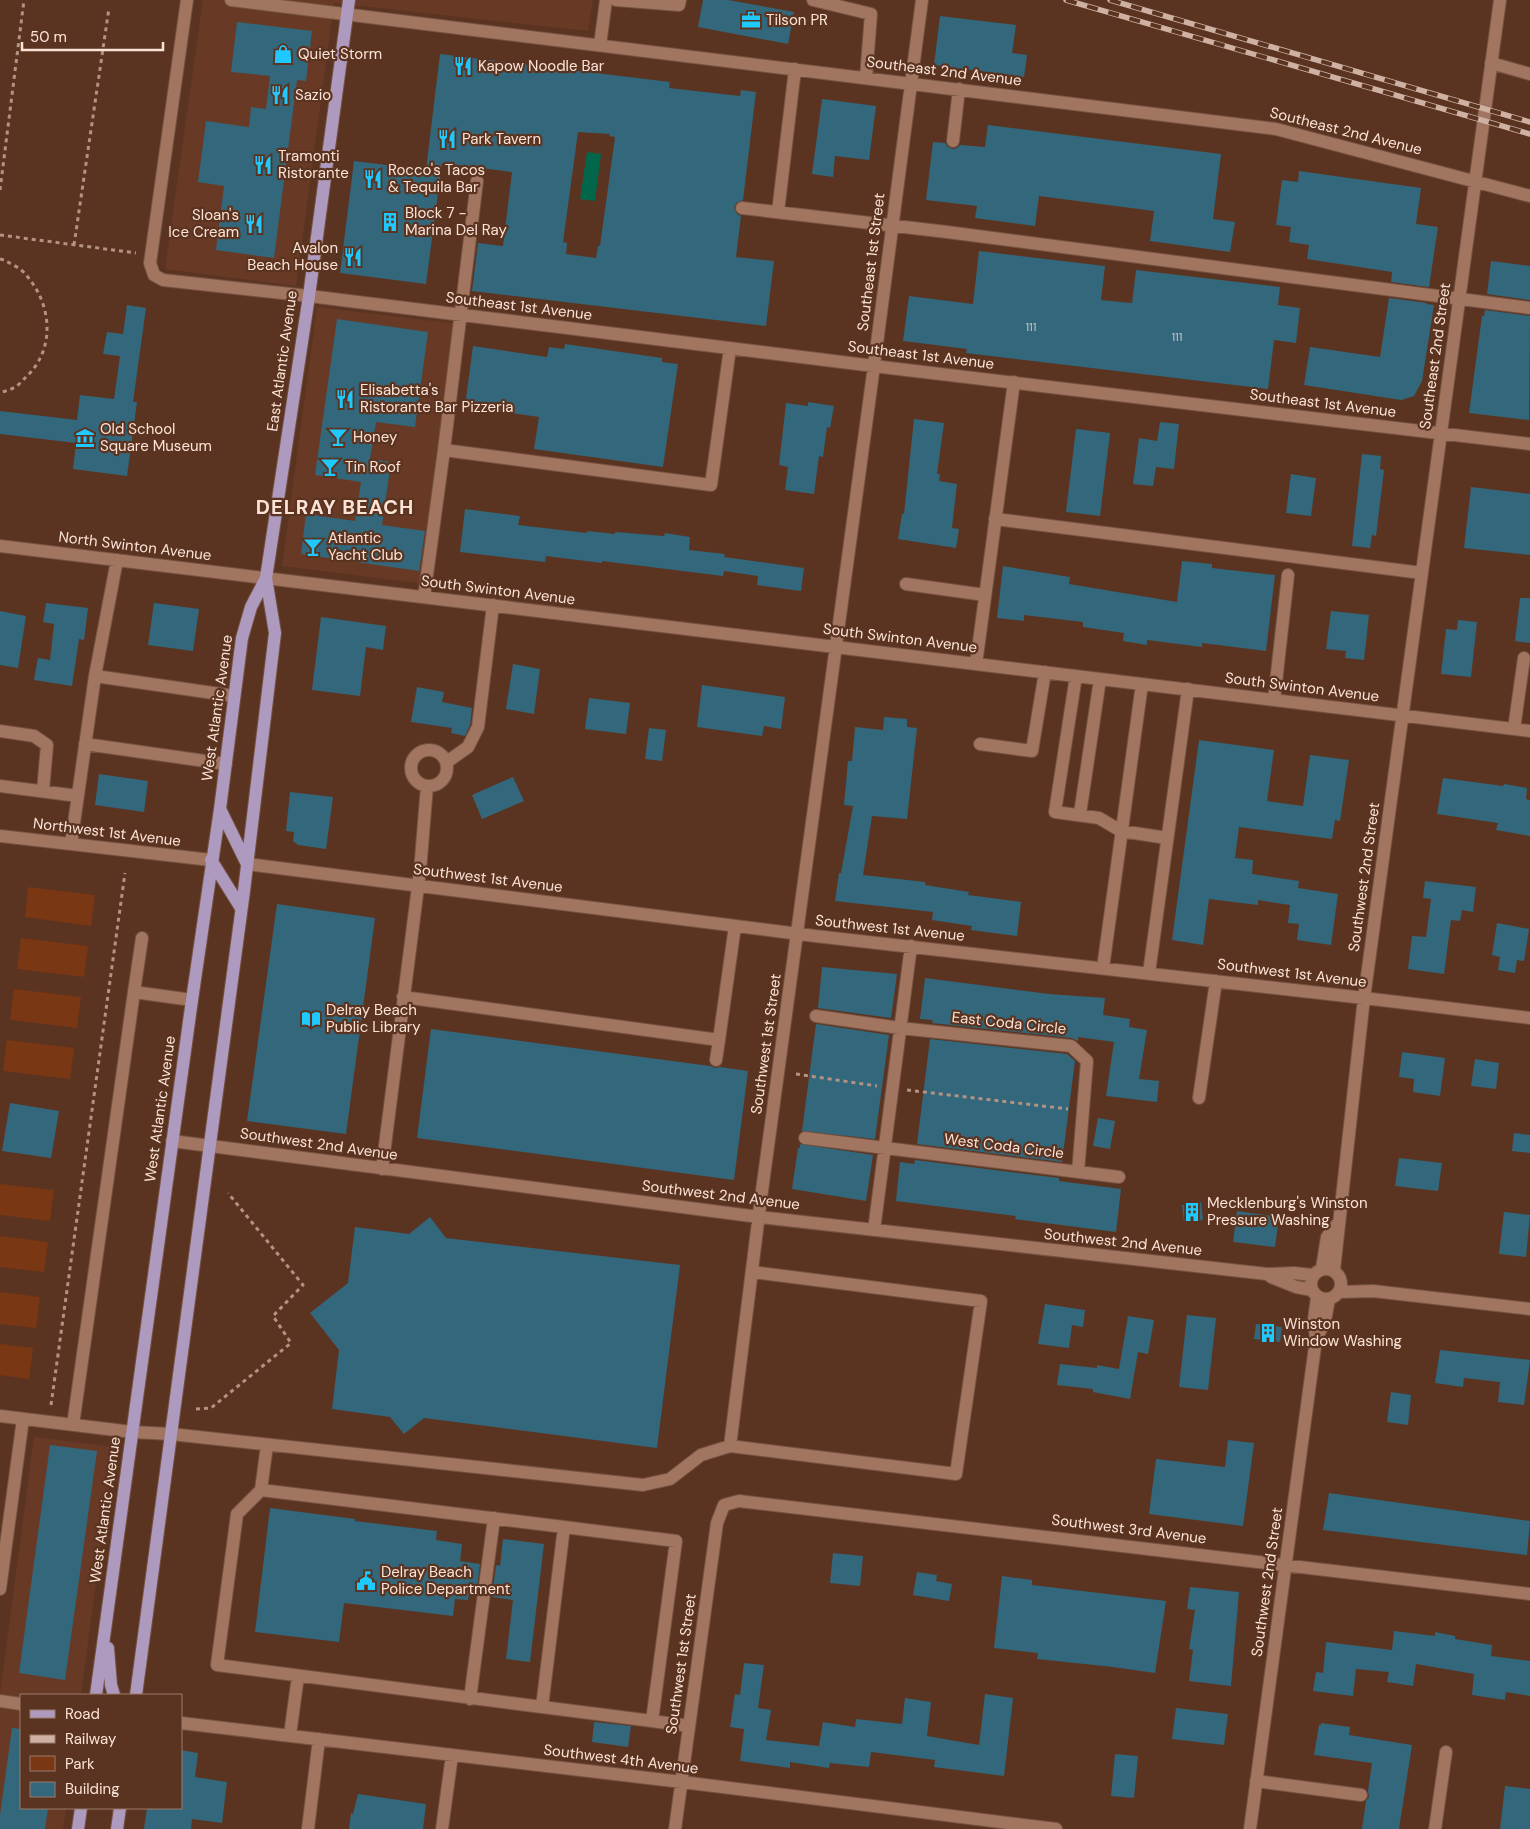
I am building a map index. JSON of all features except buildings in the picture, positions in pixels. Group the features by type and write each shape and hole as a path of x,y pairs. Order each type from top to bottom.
{"main road":[{"name":"East Atlantic Avenue","path":"266,578 308,296 348,0"},
{"name":"West Atlantic Avenue","path":"96,1694 211,860 220,809 242,638 251,607 266,578"},
{"path":"136,1694 208,1145 242,908 275,633 266,578"},
{"path":"220,809 247,864"},
{"path":"211,860 242,908"},
{"path":"106,1625 111,1685 114,1694"},
{"path":"78,1829 81,1809"},
{"path":"117,1829 120,1809"}],"street":[{"path":"151,255 187,0"},
{"name":"Southeast 2nd Avenue","path":"231,0 1276,129 1530,196"},
{"path":"600,45 606,0"},
{"path":"616,0 679,6 680,0"},
{"path":"812,0 871,14 866,78"},
{"name":"Southeast 1st Street","path":"836,646 922,0"},
{"name":"Southeast 2nd Street","path":"1403,715 1500,0"},
{"path":"1491,63 1530,74"},
{"path":"778,212 795,69"},
{"path":"953,140 959,89"},
{"path":"424,597 477,181"},
{"path":"742,208 1530,308"},
{"name":"Southeast 1st Avenue","path":"151,255 150,263 154,275 163,280 1530,444"},
{"path":"444,450 711,485 730,348"},
{"path":"976,664 1014,382"},
{"path":"995,519 1422,573"},
{"name":"North Swinton Avenue","path":"0,546 266,578"},
{"path":"71,844 95,676 116,560"},
{"path":"1274,700 1288,576"},
{"name":"South Swinton Avenue","path":"266,578 1530,730"},
{"path":"906,584 985,595"},
{"path":"446,762 468,747 478,727 493,605"},
{"name":"Southwest 1st Street","path":"730,1446 836,646"},
{"path":"1514,729 1524,658"},
{"path":"980,744 1032,751 1045,672"},
{"path":"95,676 234,696"},
{"path":"1076,676 1056,812 1099,818 1122,831 1167,838"},
{"path":"1080,814 1100,679"},
{"path":"1102,968 1142,684"},
{"path":"1149,973 1188,689"},
{"name":"Southwest 2nd Street","path":"1250,1829 1316,1339 1314,1320 1324,1295 1327,1273 1327,1237 1339,1222 1364,998 1403,715"},
{"path":"0,731 34,736 47,744 43,791"},
{"path":"85,744 226,764"},
{"path":"434,750 446,762 448,768 444,780 439,784 427,786 413,777 411,765 417,755 422,752 434,750"},
{"path":"0,786 78,796"},
{"path":"382,1169 417,886 427,786"},
{"name":"Northwest 1st Avenue","path":"0,836 211,860"},
{"name":"Southwest 1st Avenue","path":"247,864 735,926 1530,1018"},
{"path":"716,1060 735,926"},
{"path":"73,1425 142,938"},
{"path":"874,1230 911,946"},
{"path":"1199,1098 1216,981"},
{"path":"134,992 192,1000"},
{"path":"403,998 719,1040"},
{"path":"816,1016 900,1028"},
{"name":"East Coda Circle","path":"900,1028 1071,1046 1087,1061 1078,1172"},
{"name":"West Coda Circle","path":"805,1138 1119,1177"},
{"name":"Southwest 2nd Avenue","path":"172,1140 759,1217 1267,1274 1327,1273 1373,1291"},
{"path":"0,1416 132,1432 171,1434 643,1485 670,1479 701,1454 730,1446 956,1474 981,1301 752,1272"},
{"name":"Southwest 2nd Street","path":"1324,1295 1310,1287 1327,1273"},
{"name":"Southwest 2nd Avenue","path":"1267,1274 1324,1295 1373,1291 1530,1309"},
{"path":"0,1589 3,1536 23,1418"},
{"path":"267,1445 261,1490 237,1514 217,1665 689,1726"},
{"path":"261,1490 676,1541 652,1721"},
{"name":"Southwest 3rd Avenue","path":"724,1504 739,1501 1530,1594"},
{"name":"Southwest 1st Street","path":"675,1829 717,1523 724,1504"},
{"path":"470,1699 494,1518"},
{"path":"542,1707 564,1527"},
{"path":"290,1735 298,1676"},
{"path":"0,1701 20,1704"},
{"name":"Southwest 4th Avenue","path":"182,1723 682,1782 1056,1829"},
{"path":"308,1829 319,1739"},
{"path":"1434,1829 1446,1752"},
{"path":"442,1829 452,1755"},
{"path":"1256,1781 1361,1795"}],"path":[{"path":"0,190 24,0"},
{"path":"74,245 109,8"},
{"path":"0,235 151,255"},
{"path":"0,259 25,273 38,291 47,313 48,335 42,355 32,371 16,387 0,393"},
{"path":"51,1405 124,873"},
{"path":"796,1074 883,1086"},
{"path":"904,1090 1072,1110"},
{"path":"196,1409 211,1408 291,1343 273,1316 304,1285 228,1193"}],"shaded area":[{"path":"203,0 593,0 588,31 334,3 296,286 165,269"},
{"path":"587,152 601,154 595,201 580,199"},
{"path":"317,307 466,325 433,585 282,566"},
{"path":"34,1437 114,1447 81,1694 20,1694 20,1809 66,1809 63,1829 0,1829 0,1694"}],"green space":[{"path":"28,887 95,895 91,926 25,917"},
{"path":"21,938 88,946 84,977 17,969"},
{"path":"14,989 81,997 77,1028 10,1020"},
{"path":"7,1040 74,1048 70,1079 3,1071"},
{"path":"0,1184 54,1190 50,1221 0,1215"},
{"path":"0,1236 48,1242 44,1272 0,1267"},
{"path":"0,1292 40,1297 36,1328 0,1324"},
{"path":"0,1344 33,1348 29,1379 0,1375"}],"railway":[{"path":"1066,0 1530,134"},
{"path":"1110,0 1530,122"}],"place":[{"name":"Tilson PR","path":"751,20"},
{"name":"Quiet Storm","path":"283,54"},
{"name":"Kapow Noodle Bar","path":"463,66"},
{"name":"Sazio","path":"280,95"},
{"name":"Park Tavern","path":"447,139"},
{"name":"Tramonti Ristorante","path":"263,165"},
{"name":"Rocco's Tacos & Tequila Bar","path":"373,179"},
{"name":"Block 7 - Marina Del Ray","path":"390,222"},
{"name":"Sloan's Ice Cream","path":"254,224"},
{"name":"Avalon Beach House","path":"353,257"},
{"name":"Elisabetta's Ristorante Bar Pizzeria","path":"345,399"},
{"name":"Honey","path":"338,437"},
{"name":"Old School Square Museum","path":"85,438"},
{"name":"Tin Roof","path":"330,467"},
{"name":"Atlantic Yacht Club","path":"313,547"},
{"name":"Delray Beach Public Library","path":"311,1019"},
{"name":"Mecklenburg's Winston Pressure Washing","path":"1192,1212"},
{"name":"Winston Window Washing","path":"1268,1333"},
{"name":"Delray Beach Police Department","path":"366,1581"}],"district":[{"name":"DELRAY BEACH","path":"335,507"}]}
